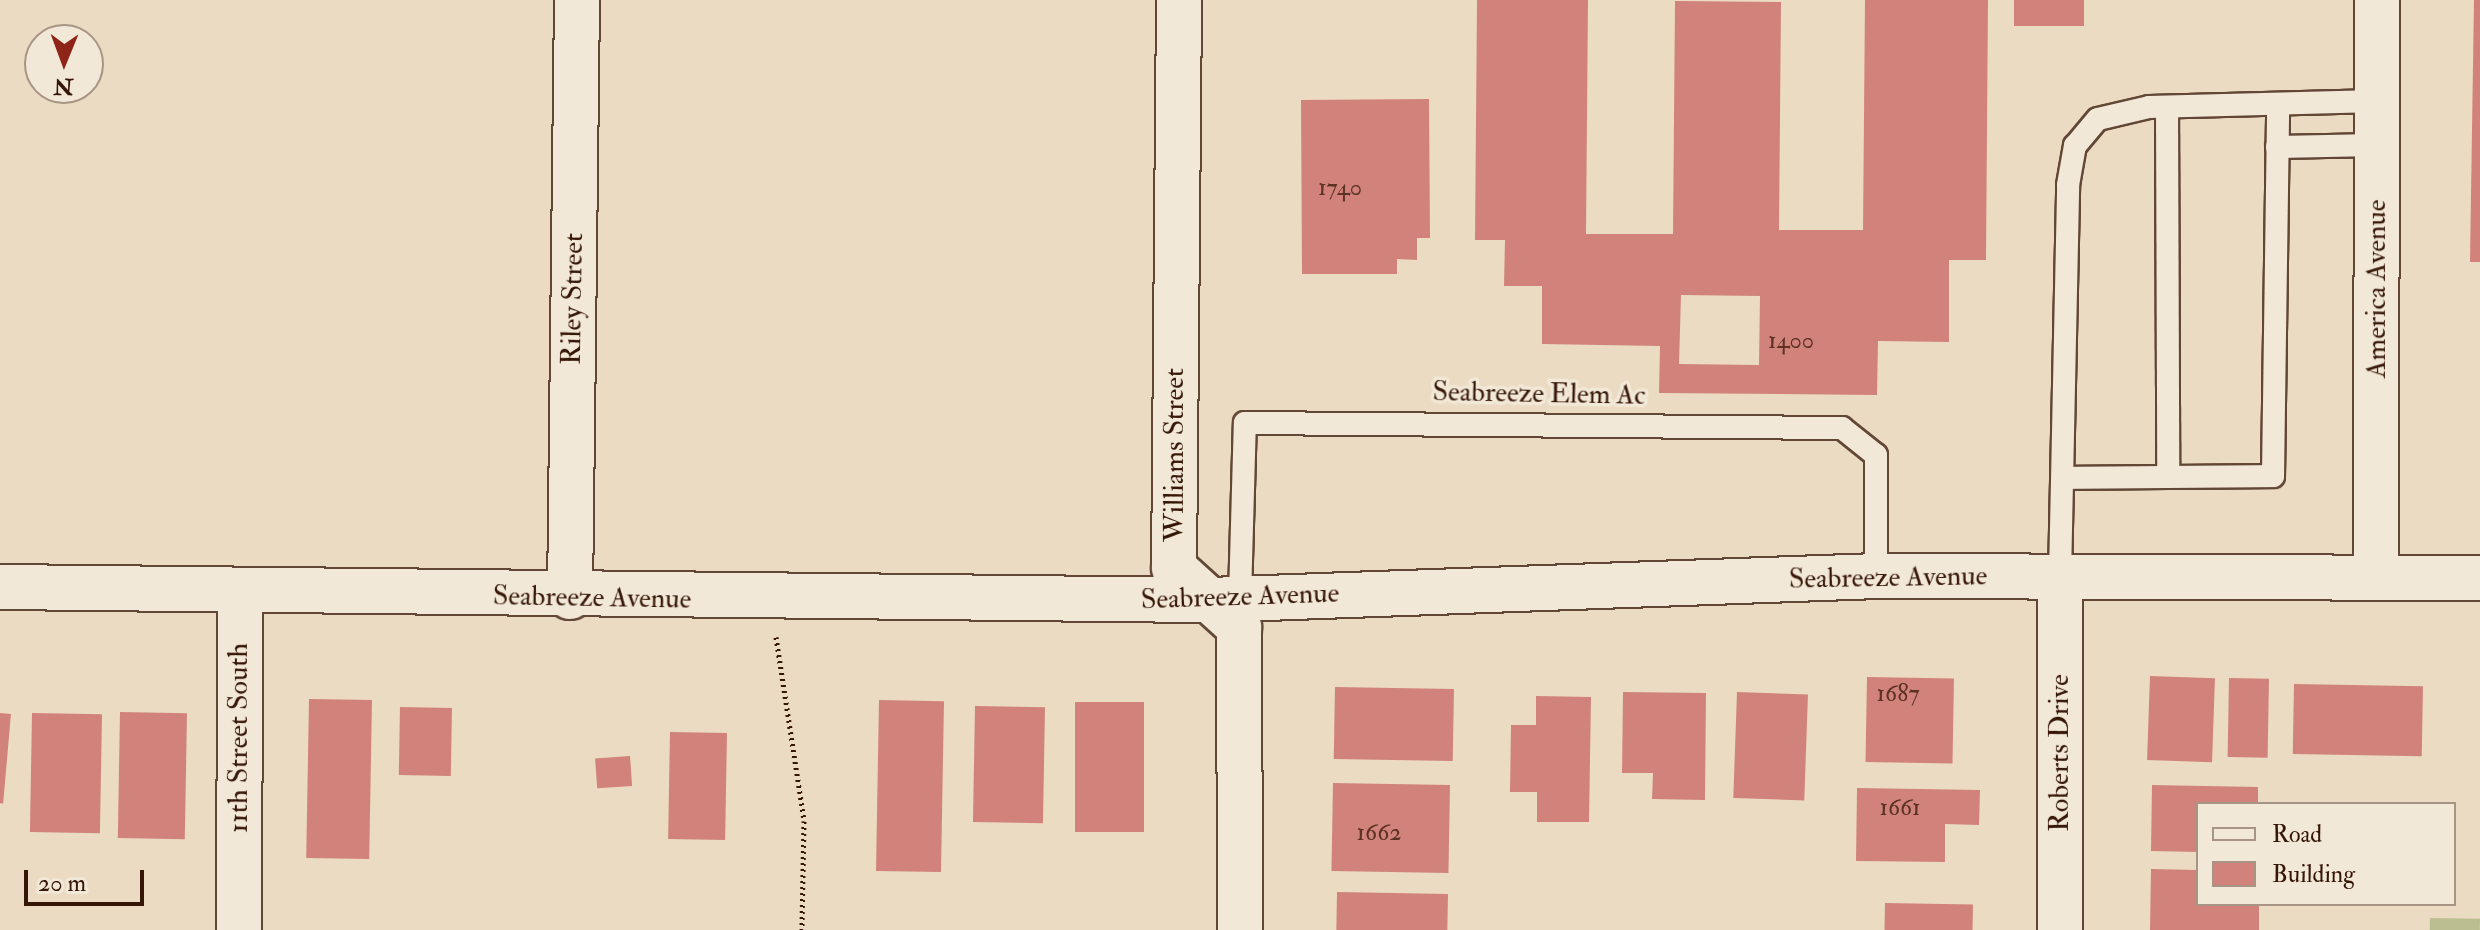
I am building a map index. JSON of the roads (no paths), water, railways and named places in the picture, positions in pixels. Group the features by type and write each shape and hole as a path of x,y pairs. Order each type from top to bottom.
{"street":[{"name":"Riley Street","path":"570,597 577,0"},
{"name":"Williams Street","path":"1179,0 1174,568 1225,599 1239,627 1240,930"},
{"name":"America Avenue","path":"2376,577 2377,0"},
{"name":"Seabreeze Avenue","path":"0,587 240,594 771,600 1225,599 1876,576 2480,578"},
{"name":"Roberts Drive","path":"2060,576 2060,930"},
{"name":"11th Street South","path":"239,930 240,594"}],"lane":[{"path":"2060,576 2075,146 2098,119 2167,107 2377,101"},
{"path":"2063,478 2273,476 2278,104"},
{"path":"2167,107 2168,477"},
{"path":"2277,147 2377,145"},
{"name":"Seabreeze Elem Ac","path":"1225,599 1245,423 1842,428 1876,455 1876,576"}]}
